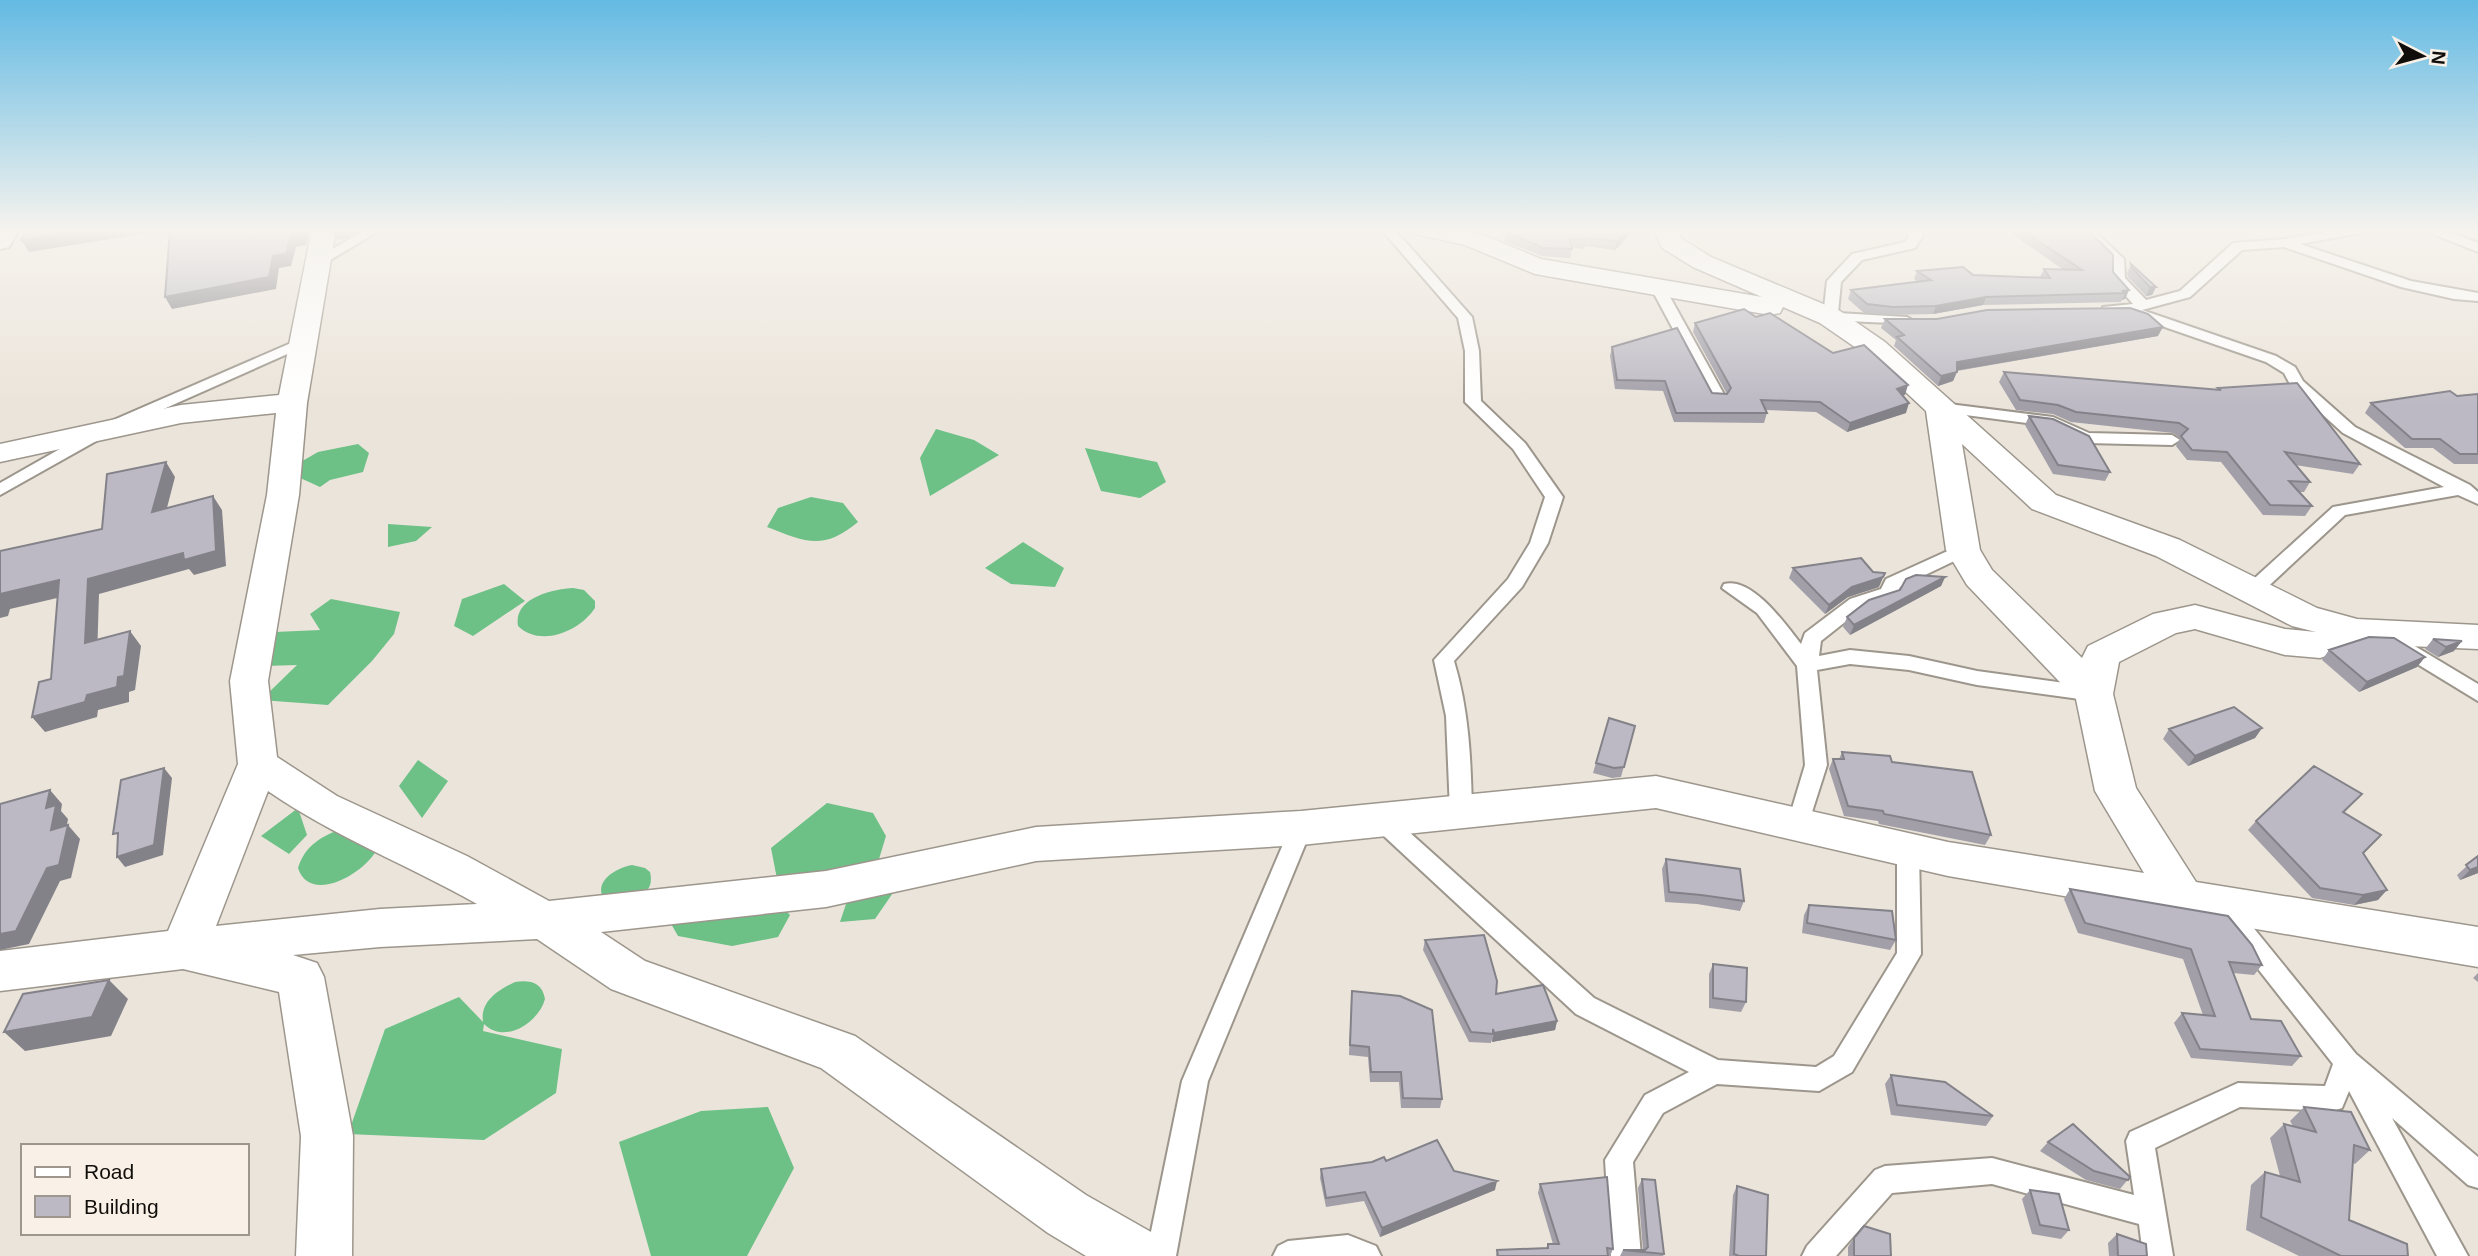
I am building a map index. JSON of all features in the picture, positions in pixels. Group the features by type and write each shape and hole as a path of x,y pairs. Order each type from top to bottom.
{"street":[{"path":"185,950 203,897 258,764 249,681 283,495 292,403 313,288"},
{"path":"1658,288 1830,317"},
{"path":"1762,288 1830,317 1875,348 2043,502 2168,548 2305,617 2369,632 2478,637"},
{"path":"0,453 108,428 239,404 292,403"},
{"path":"1941,408 1963,550 1979,577 2094,694"},
{"path":"2202,903 2116,791 2094,694 2101,655 2166,623 2195,617 2285,642 2320,645 2369,632"},
{"path":"258,764 322,807 451,868 544,920 628,975 838,1052 1067,1214 1138,1256"},
{"path":"0,971 367,929 544,920 826,889 1036,844 1301,828 1656,792 1908,850 2202,903 2478,947"},
{"path":"185,950 300,977 327,1136 324,1256"}],"lane":[{"path":"1439,288 1465,317 1472,351 1473,402 1519,446 1554,498 1539,542 1515,583 1444,660 1455,693 1460,728 1461,811"},
{"path":"1658,288 1718,398"},
{"path":"1833,288 1830,317 1890,322 1922,321"},
{"path":"2123,288 2135,308 2271,359 2290,370 2296,383 2349,430 2473,492"},
{"path":"2088,311 2135,308 2185,294 2192,288"},
{"path":"2414,288 2452,296 2478,297"},
{"path":"0,490 108,428 305,341"},
{"path":"1941,408 2053,422 2086,438 2172,440"},
{"path":"2253,590 2339,512 2473,492"},
{"path":"1798,825 1816,765 1807,665 1812,638 1857,603 1888,593 1893,583 1963,550"},
{"path":"1731,588 1765,610 1807,665"},
{"path":"2369,632 2478,694"},
{"path":"1807,665 1850,657 1897,662 1977,678 2094,694"},
{"path":"1380,819 1585,1006 1715,1072 1819,1079 1843,1064 1909,954 1908,850"},
{"path":"1161,1256 1195,1081 1301,828"},
{"path":"2202,903 2347,1062 2478,1175"},
{"path":"2158,1256 2140,1141 2238,1095 2333,1099 2347,1062"},
{"path":"2347,1062 2453,1256"},
{"path":"1626,1256 1619,1160 1654,1104 1715,1072"},
{"path":"1817,1256 1885,1180 1992,1171 2153,1214"},
{"path":"1288,1256 1348,1250 1366,1256"}],"green space":[{"path":"936,429 974,440 999,455 930,496 920,458"},
{"path":"358,444 369,453 363,472 330,480 320,487 285,471 318,452"},
{"path":"1085,448 1157,462 1166,482 1140,498 1101,491"},
{"path":"811,497 843,503 858,522 834,537 814,541 793,537 767,527 778,508"},
{"path":"388,524 432,527 416,541 388,547"},
{"path":"1023,542 1064,568 1055,587 1011,584 985,568"},
{"path":"504,584 525,601 473,636 454,626 462,599"},
{"path":"573,588 584,590 595,601 595,608 580,624 560,634 549,636 538,636 518,626 518,616 528,602 545,593"},
{"path":"331,599 400,612 394,634 372,661 328,705 261,700 297,665 265,666 275,632 320,630 310,614"},
{"path":"418,760 448,781 422,818 399,786"},
{"path":"827,803 873,813 886,836 873,879 778,884 771,848"},
{"path":"298,808 307,835 289,854 261,836"},
{"path":"342,829 378,847 372,857 351,875 339,881 326,885 314,884 304,879 298,868 309,848 327,835"},
{"path":"632,865 650,872 651,881 644,893 629,898 604,900 601,887 608,876"},
{"path":"897,887 875,919 840,922 849,895"},
{"path":"767,891 790,915 778,937 732,946 678,936 666,915"},
{"path":"526,981 538,986 545,999 542,1008 529,1023 520,1028 502,1032 492,1030 484,1024 483,1031 562,1049 556,1093 484,1140 348,1134 385,1029 459,997 483,1022 484,1008 491,997 515,982"},
{"path":"768,1107 794,1168 747,1256 651,1256 619,1142 701,1111"}],"building":[{"path":"166,288 214,288 165,297"},
{"path":"1870,288 2127,288 2129,290 2123,291 2125,293 1986,297 1936,306 1893,307 1867,304 1851,290"},
{"path":"2130,308 2148,314 2163,327 1957,362 1957,372 1941,376 1897,337 1904,335 1885,319 1937,319 1987,310"},
{"path":"1744,309 1756,317 1770,313 1833,353 1864,345 1908,385 1897,389 1909,403 1850,423 1820,402 1761,400 1767,413 1676,413 1665,381 1617,380 1612,347 1677,328 1712,393 1727,394 1731,388 1695,323"},
{"path":"2004,372 2221,390 2218,388 2297,383 2360,464 2285,452 2310,482 2289,481 2312,506 2270,505 2227,452 2192,450 2181,436 2188,429 2179,423 2076,412 2058,405 2020,400"},
{"path":"2450,391 2457,396 2478,394 2478,454 2460,454 2440,439 2412,439 2371,403"},
{"path":"2029,416 2053,419 2089,436 2110,472 2058,465"},
{"path":"166,462 152,512 213,496 216,551 184,560 183,553 88,579 85,643 130,631 124,676 118,677 117,687 87,695 85,702 32,717 39,682 51,679 59,580 0,594 0,551 102,529 107,474"},
{"path":"1861,558 1873,572 1885,573 1883,577 1852,587 1829,605 1793,568"},
{"path":"1916,575 1945,577 1854,625 1847,617 1869,600 1900,590 1906,579"},
{"path":"2369,637 2394,638 2425,657 2367,682 2329,650"},
{"path":"2433,639 2462,641 2446,647"},
{"path":"2234,707 2262,728 2195,756 2169,729"},
{"path":"1609,718 1635,726 1624,767 1614,768 1596,763"},
{"path":"1842,752 1890,756 1892,762 1972,772 1991,835 1848,806 1833,759 1844,759"},
{"path":"2314,766 2362,794 2343,812 2381,835 2363,853 2387,890 2363,895 2320,888 2256,821"},
{"path":"164,768 154,845 117,857 118,833 113,834 121,780"},
{"path":"50,790 46,808 56,805 51,830 68,825 59,865 47,868 16,931 0,934 0,804"},
{"path":"2478,856 2478,867 2470,870 2466,865"},
{"path":"1666,859 1740,869 1744,901 1669,892"},
{"path":"2070,889 2228,916 2252,945 2262,965 2229,962 2251,1019 2281,1021 2301,1056 2200,1049 2182,1013 2215,1016 2191,949 2085,923"},
{"path":"1809,905 1892,911 1896,940 1807,923"},
{"path":"1484,935 1497,981 1496,994 1543,985 1557,1021 1494,1033 1493,1029 1493,1034 1471,1032 1425,940"},
{"path":"1713,964 1747,968 1746,1002 1713,998"},
{"path":"109,980 92,1017 4,1032 23,994"},
{"path":"1352,991 1400,996 1432,1010 1442,1099 1403,1098 1401,1072 1371,1072 1369,1047 1350,1045"},
{"path":"1891,1075 1945,1082 1993,1116 1897,1105"},
{"path":"2304,1107 2351,1112 2370,1150 2354,1145 2349,1220 2407,1244 2408,1256 2341,1256 2261,1217 2265,1172 2300,1182 2284,1124 2316,1132"},
{"path":"2073,1124 2130,1177 2128,1180 2094,1171 2048,1142"},
{"path":"1437,1140 1454,1171 1497,1181 1382,1228 1365,1192 1326,1198 1321,1169 1372,1162 1384,1157 1386,1161"},
{"path":"1607,1177 1613,1249 1607,1248 1608,1256 1498,1256 1497,1250 1548,1248 1548,1244 1559,1244 1540,1184"},
{"path":"1642,1179 1655,1180 1664,1254 1623,1250 1645,1250 1648,1247"},
{"path":"1737,1186 1768,1195 1766,1256 1734,1254"},
{"path":"2030,1190 2059,1194 2069,1230 2040,1225"},
{"path":"1864,1226 1890,1234 1891,1256 1854,1256 1854,1238"},
{"path":"2117,1234 2146,1244 2147,1256 2118,1256"}]}
